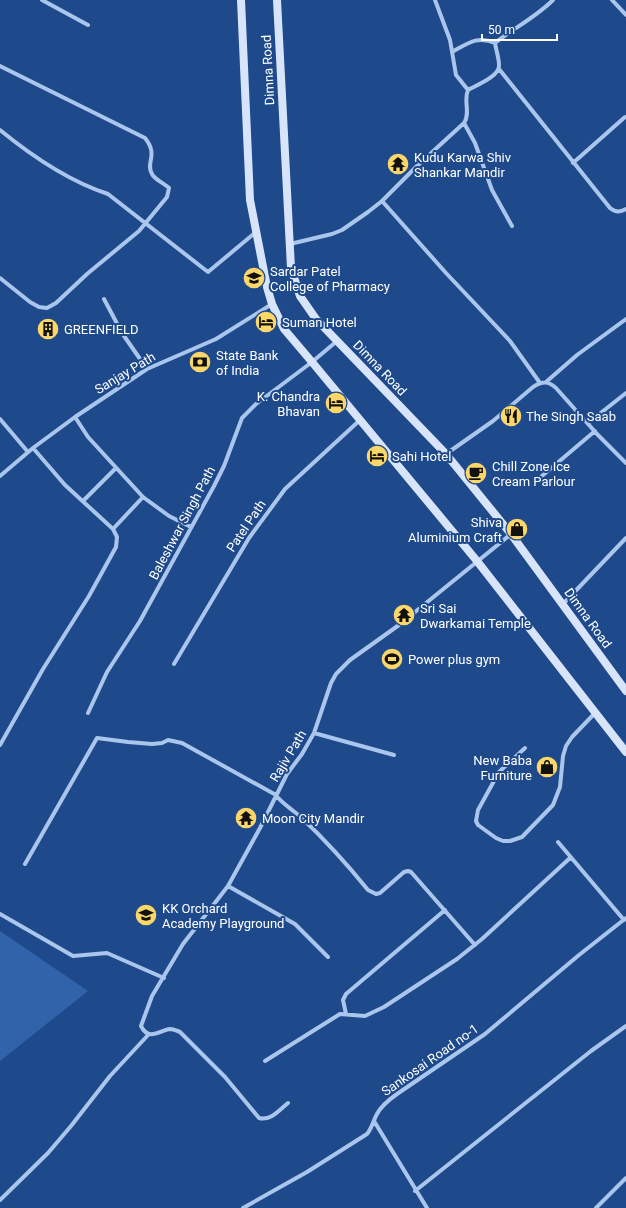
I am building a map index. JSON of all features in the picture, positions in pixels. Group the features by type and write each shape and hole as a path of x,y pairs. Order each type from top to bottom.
{"street":[{"path":"42,0 88,25"},
{"path":"241,0 250,200 267,287 272,304 284,329 477,561 626,752"},
{"name":"Dimna Road","path":"277,0 291,268 300,296 316,319 446,454 511,534 626,691"},
{"path":"435,0 450,40 456,75 468,90"},
{"path":"452,52 474,40 481,39 495,43 548,6 553,0"},
{"path":"612,0 626,15"},
{"path":"290,244 332,234 342,230 382,201 417,166 464,124 467,119 466,100 468,90 495,75 499,69 500,64 495,43"},
{"path":"0,66 145,138 152,151 151,172 153,176 169,188 167,197 139,230 87,274 56,303 47,308 39,307 30,302 0,278"},
{"path":"499,69 610,208 614,211 620,212 626,208"},
{"path":"573,163 625,117"},
{"path":"464,124 475,143 492,190 512,226"},
{"path":"0,130 24,149 54,169 93,189 108,194 208,272 256,232"},
{"path":"382,201 446,273 510,341 540,382"},
{"path":"104,299 122,333 147,369"},
{"name":"Sanjay Path","path":"0,475 75,417 147,369 216,339 272,304"},
{"path":"546,382 578,355 626,320"},
{"name":"Baleshwar Singh Path","path":"88,712 107,672 140,621 224,466 242,418 256,404 312,362 337,341"},
{"path":"446,454 493,421 533,387 540,382 546,382 551,383 556,388 626,463"},
{"path":"588,423 626,393"},
{"path":"75,417 88,438 143,497 169,516 191,527"},
{"path":"0,418 28,452"},
{"name":"Patel Path","path":"174,664 248,538 276,500 285,489 360,420"},
{"path":"536,481 595,431"},
{"path":"0,745 89,596 116,547 117,537 112,529 65,485 33,448"},
{"path":"83,501 116,468"},
{"path":"112,529 143,497"},
{"name":"Rajiv Path","path":"148,1034 141,1026 152,996 183,944 229,887 277,797 287,774 302,754 314,734 331,683 336,674 350,660 399,625 511,534"},
{"path":"563,604 626,538"},
{"path":"524,748 499,772 478,810 476,821 478,825 496,838 503,841 510,841 522,836 553,805 560,787 563,756 566,746 572,737 595,714"},
{"path":"314,734 394,754"},
{"path":"25,864 97,738 152,744 162,743 168,740 182,743 277,797 309,825 372,893 380,893 404,872 408,871 415,875 475,945"},
{"path":"558,842 570,858 625,919"},
{"path":"265,1062 340,1014 365,1016 384,1007 457,959 521,904 570,858"},
{"path":"229,887 244,894 295,924 328,957"},
{"path":"346,1014 343,1000 346,994 445,910"},
{"path":"0,914 73,956 107,953 164,978"},
{"name":"Sankosai Road no-1","path":"243,1208 307,1172 367,1134 377,1113 384,1104 485,1034 579,954 625,919"},
{"path":"415,1191 592,1051 626,1026"},
{"path":"0,1200 48,1153 110,1076 148,1034 156,1035 169,1029 174,1029 180,1032 225,1077 259,1118 265,1119 271,1117 288,1103"},
{"path":"374,1121 415,1191 427,1208"},
{"path":"596,1208 626,1178"}],"shaded area":[{"path":"0,931 88,991 0,1061"}],"place":[{"name":"Kudu Karwa Shiv Shankar Mandir","path":"398,164"},
{"name":"Sardar Patel College of Pharmacy","path":"254,278"},
{"name":"Suman Hotel","path":"266,322"},
{"name":"GREENFIELD","path":"48,329"},
{"name":"State Bank of India","path":"200,362"},
{"name":"K. Chandra Bhavan","path":"336,403"},
{"name":"The Singh Saab","path":"511,416"},
{"name":"Sahi Hotel","path":"377,456"},
{"name":"Chill Zone Ice Cream Parlour","path":"476,473"},
{"name":"Shiva Aluminium Craft","path":"517,529"},
{"name":"Sri Sai Dwarkamai Temple","path":"404,615"},
{"name":"Power plus gym","path":"392,659"},
{"name":"New Baba Furniture","path":"547,767"},
{"name":"Moon City Mandir","path":"246,818"},
{"name":"KK Orchard Academy Playground","path":"146,915"}]}
